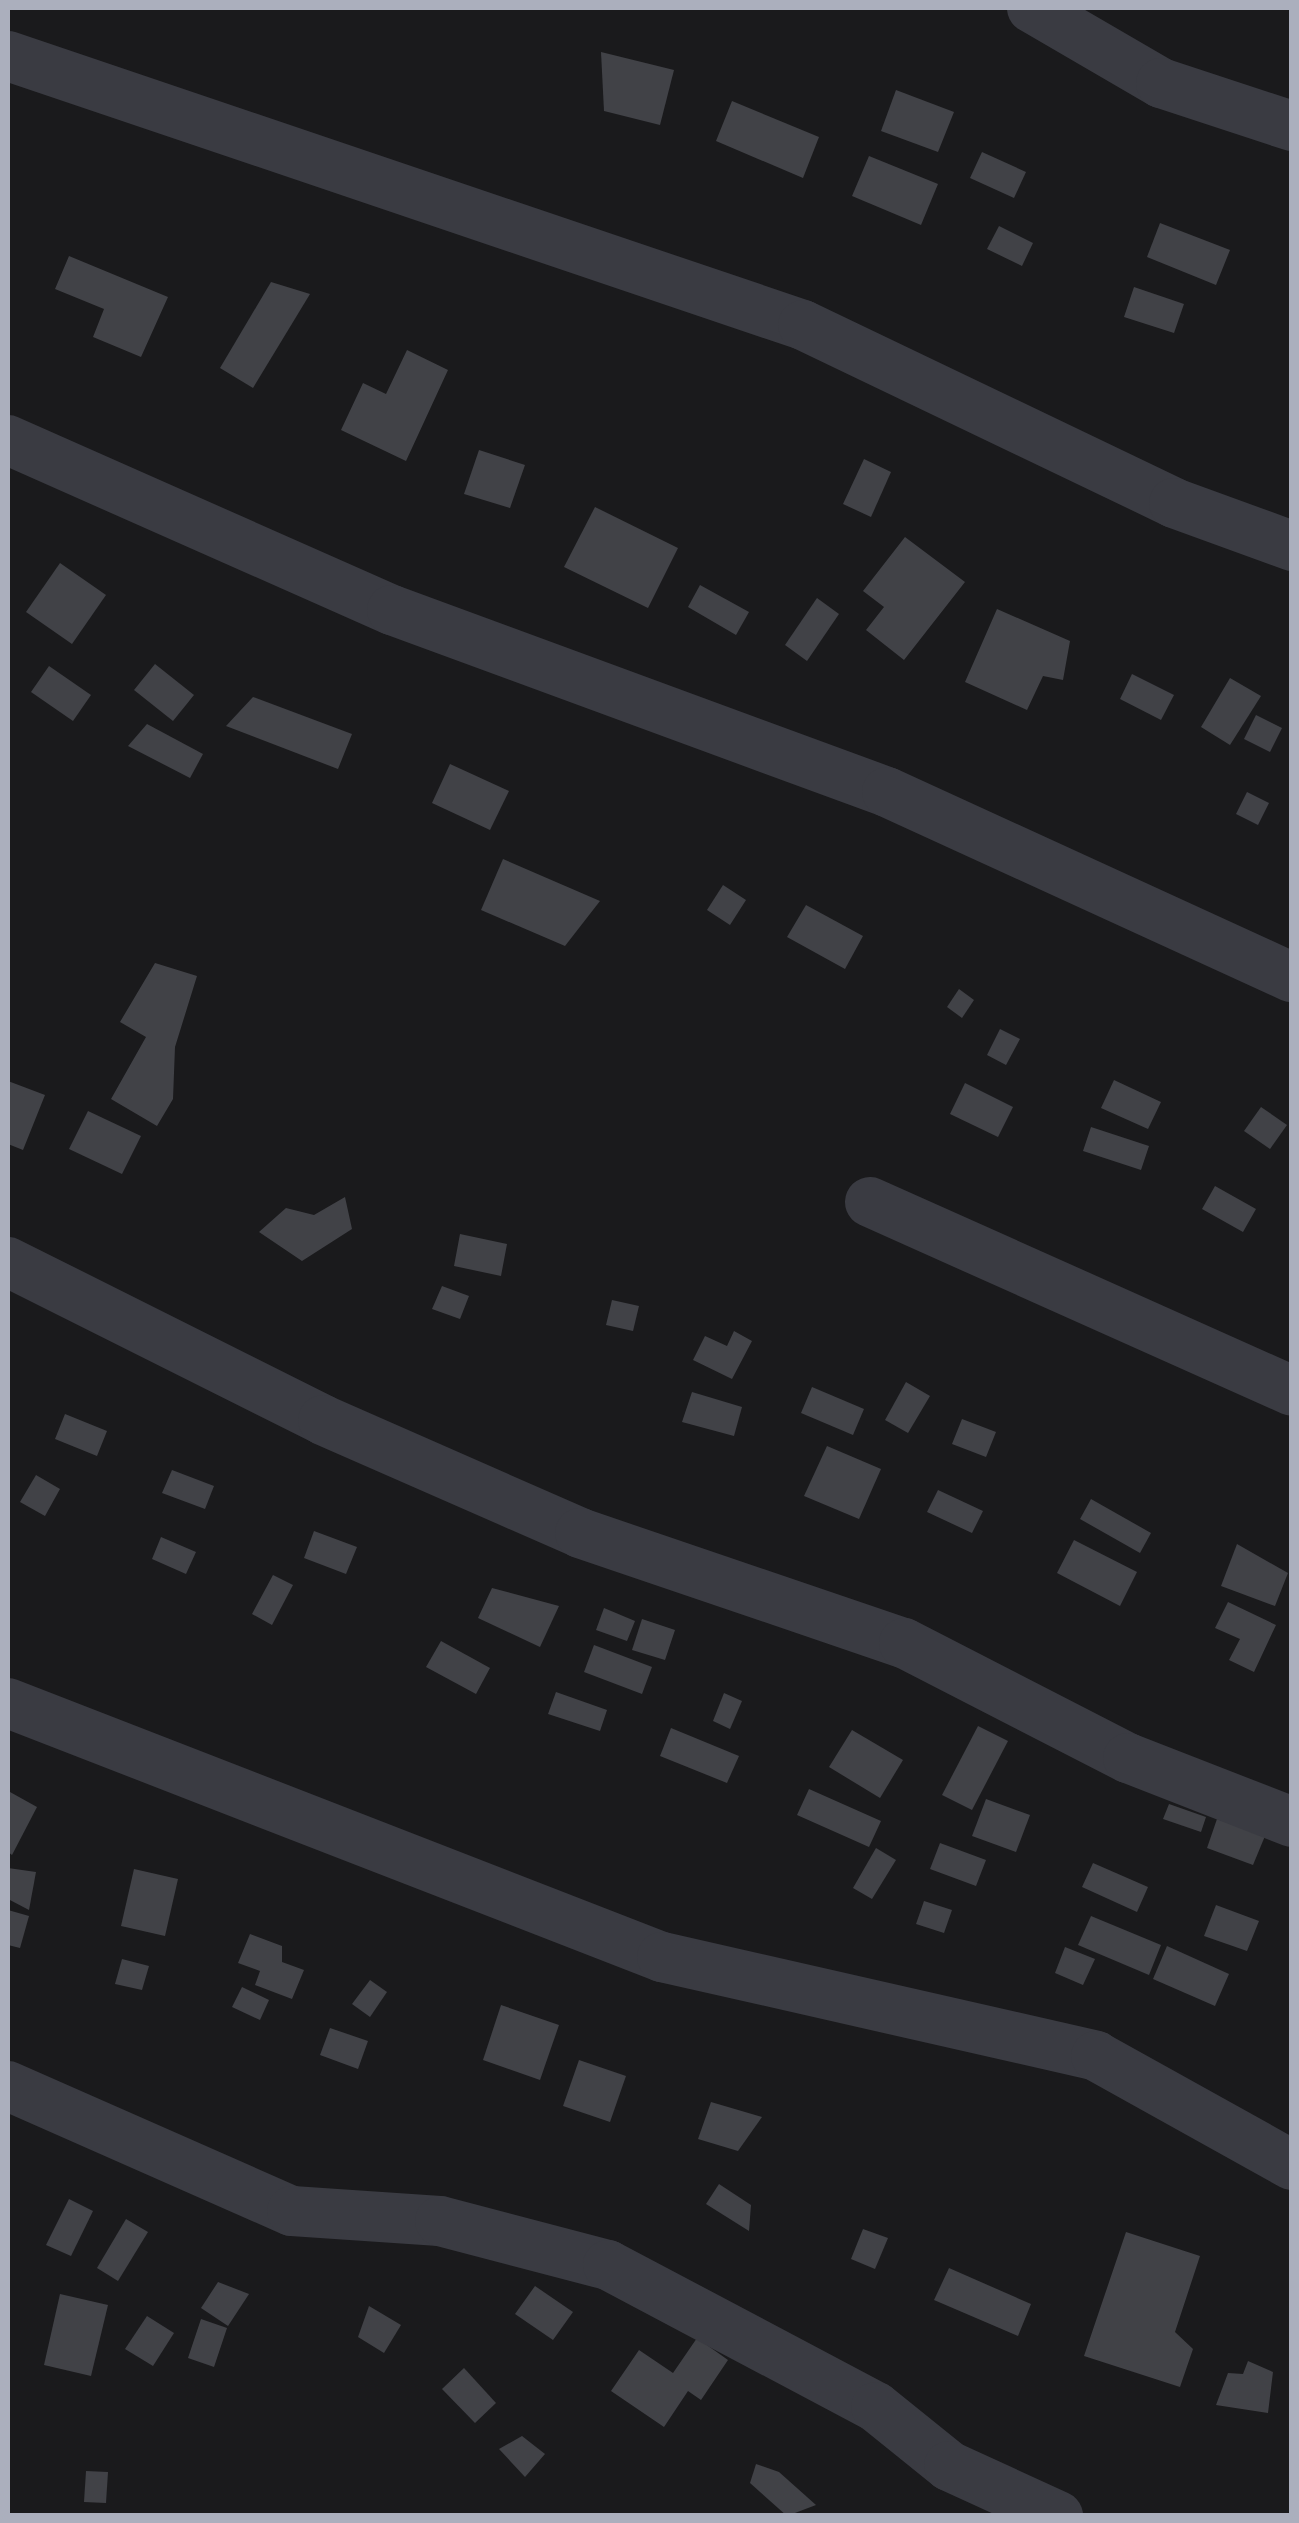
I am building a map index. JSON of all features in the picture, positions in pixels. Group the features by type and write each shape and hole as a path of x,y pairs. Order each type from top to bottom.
{"street":[{"path":"1032,8 1161,83 1292,126"},
{"path":"8,56 803,325 1174,503 1292,546"},
{"path":"8,440 392,610 887,792 1292,977"},
{"path":"870,1202 1292,1392"},
{"path":"8,1262 323,1420 580,1533 904,1643 1128,1758 1292,1822"},
{"path":"8,1702 662,1957 1096,2056 1292,2165"},
{"path":"8,2086 292,2211 440,2220 608,2266 876,2407 949,2466 1058,2516"}],"building":[{"path":"601,52 674,70 660,125 604,111"},
{"path":"896,90 954,112 938,152 881,131"},
{"path":"732,101 819,137 803,178 716,141"},
{"path":"982,152 1026,172 1014,198 970,178"},
{"path":"869,156 938,184 921,225 852,196"},
{"path":"1160,223 1230,250 1216,285 1147,257"},
{"path":"999,226 1033,243 1022,266 987,249"},
{"path":"69,256 168,297 141,357 93,337 104,309 55,289"},
{"path":"271,282 310,294 253,388 220,368"},
{"path":"1134,287 1184,304 1174,333 1124,317"},
{"path":"407,350 448,370 406,461 341,430 363,383 386,394"},
{"path":"479,450 525,465 510,508 464,494"},
{"path":"864,459 891,472 871,517 843,504"},
{"path":"595,507 678,548 648,608 564,567"},
{"path":"905,537 965,582 904,660 866,630 884,607 863,591"},
{"path":"60,563 106,595 72,644 26,612"},
{"path":"700,585 749,612 736,635 688,607"},
{"path":"817,598 839,614 807,661 785,645"},
{"path":"997,609 1070,641 1063,680 1043,676 1027,710 965,682"},
{"path":"155,664 194,695 173,721 134,690"},
{"path":"49,666 91,695 73,721 31,692"},
{"path":"1132,674 1174,695 1161,720 1120,699"},
{"path":"1230,678 1261,696 1230,745 1201,727"},
{"path":"253,697 352,734 338,769 226,726"},
{"path":"1256,715 1282,728 1270,752 1244,739"},
{"path":"147,724 203,754 190,778 128,746"},
{"path":"450,764 509,791 490,830 432,803"},
{"path":"1247,792 1269,803 1258,825 1236,814"},
{"path":"503,859 600,901 565,946 481,910"},
{"path":"723,885 746,900 730,925 707,910"},
{"path":"806,905 863,936 845,969 787,937"},
{"path":"155,963 197,976 175,1047 173,1099 157,1126 111,1099 146,1037 120,1022"},
{"path":"959,989 974,1000 962,1018 947,1007"},
{"path":"1000,1029 1020,1039 1006,1065 987,1055"},
{"path":"1114,1080 1161,1102 1148,1129 1101,1108"},
{"path":"8,1081 45,1095 23,1150 8,1144"},
{"path":"965,1083 1013,1107 998,1137 950,1114"},
{"path":"1261,1107 1287,1125 1270,1149 1244,1131"},
{"path":"88,1111 141,1136 122,1174 69,1149"},
{"path":"1091,1127 1149,1146 1141,1170 1083,1151"},
{"path":"1215,1186 1256,1209 1243,1232 1202,1209"},
{"path":"345,1197 352,1229 302,1261 259,1232 286,1208 314,1215"},
{"path":"460,1234 507,1244 501,1276 454,1266"},
{"path":"442,1286 469,1296 460,1319 432,1309"},
{"path":"612,1300 639,1306 633,1331 606,1325"},
{"path":"734,1331 752,1341 732,1379 693,1360 705,1336 727,1346"},
{"path":"906,1382 930,1396 908,1433 885,1420"},
{"path":"812,1387 864,1409 853,1435 801,1413"},
{"path":"692,1392 742,1407 734,1436 682,1422"},
{"path":"65,1414 107,1431 97,1456 55,1439"},
{"path":"962,1419 996,1432 986,1457 952,1444"},
{"path":"827,1446 881,1469 859,1519 804,1496"},
{"path":"172,1470 214,1486 205,1509 162,1493"},
{"path":"36,1475 60,1489 45,1516 20,1502"},
{"path":"938,1490 983,1511 972,1533 927,1512"},
{"path":"1091,1499 1151,1533 1140,1553 1080,1519"},
{"path":"314,1531 357,1547 346,1574 304,1558"},
{"path":"161,1537 196,1552 186,1574 152,1559"},
{"path":"1074,1540 1137,1572 1120,1606 1057,1573"},
{"path":"1237,1544 1288,1573 1275,1606 1221,1586"},
{"path":"273,1575 293,1585 272,1625 252,1614"},
{"path":"492,1588 559,1606 540,1647 478,1618"},
{"path":"1228,1602 1276,1625 1254,1672 1229,1660 1240,1639 1215,1628"},
{"path":"604,1608 635,1621 627,1641 596,1630"},
{"path":"642,1619 675,1630 665,1660 632,1650"},
{"path":"441,1641 490,1668 476,1694 426,1667"},
{"path":"594,1645 652,1667 642,1694 584,1672"},
{"path":"556,1692 607,1710 600,1731 548,1714"},
{"path":"724,1693 742,1701 730,1729 713,1721"},
{"path":"978,1726 1008,1741 972,1810 942,1795"},
{"path":"671,1728 739,1756 727,1783 660,1756"},
{"path":"852,1730 903,1760 880,1798 829,1767"},
{"path":"809,1789 881,1821 869,1847 797,1815"},
{"path":"10,1792 37,1807 12,1855 8,1852"},
{"path":"986,1799 1030,1815 1016,1852 972,1836"},
{"path":"1169,1804 1206,1817 1201,1832 1163,1819"},
{"path":"1217,1819 1265,1836 1253,1865 1207,1848"},
{"path":"940,1843 986,1860 976,1886 930,1869"},
{"path":"876,1848 896,1860 872,1899 853,1888"},
{"path":"1093,1863 1148,1887 1137,1912 1082,1887"},
{"path":"8,1868 36,1872 29,1910 8,1899"},
{"path":"134,1869 178,1879 165,1936 121,1926"},
{"path":"924,1901 952,1910 944,1933 916,1924"},
{"path":"1216,1905 1259,1921 1247,1951 1204,1936"},
{"path":"8,1910 29,1916 20,1948 8,1945"},
{"path":"1091,1916 1161,1945 1149,1975 1078,1945"},
{"path":"250,1934 282,1946 282,1962 304,1970 292,1999 255,1985 260,1971 238,1963"},
{"path":"1167,1946 1229,1974 1215,2006 1153,1979"},
{"path":"1065,1947 1095,1959 1083,1985 1055,1973"},
{"path":"122,1959 149,1966 142,1990 115,1984"},
{"path":"370,1980 387,1992 370,2017 352,2004"},
{"path":"242,1987 269,2000 260,2020 232,2007"},
{"path":"501,2005 559,2025 540,2080 483,2060"},
{"path":"330,2028 368,2041 358,2069 320,2055"},
{"path":"579,2060 626,2076 610,2122 563,2106"},
{"path":"711,2102 762,2117 738,2151 698,2139"},
{"path":"719,2184 751,2205 749,2231 706,2204"},
{"path":"69,2199 93,2211 71,2256 46,2245"},
{"path":"126,2219 148,2232 118,2281 97,2268"},
{"path":"863,2229 888,2238 875,2269 851,2259"},
{"path":"1126,2232 1200,2256 1175,2332 1193,2349 1180,2387 1084,2356"},
{"path":"949,2268 1031,2304 1018,2336 934,2300"},
{"path":"218,2282 249,2294 228,2326 201,2308"},
{"path":"535,2286 573,2312 553,2340 515,2314"},
{"path":"60,2294 108,2305 91,2376 44,2365"},
{"path":"369,2306 401,2325 384,2353 358,2337"},
{"path":"147,2316 174,2333 153,2366 125,2349"},
{"path":"201,2319 227,2328 214,2367 188,2358"},
{"path":"697,2338 728,2360 701,2400 688,2391 664,2427 611,2391 639,2350 673,2373"},
{"path":"1248,2361 1273,2372 1268,2413 1216,2405 1228,2373 1243,2374"},
{"path":"464,2368 496,2403 475,2423 442,2389"},
{"path":"522,2436 545,2454 525,2477 499,2449"},
{"path":"756,2464 779,2472 816,2505 787,2516 750,2483"},
{"path":"86,2471 108,2472 106,2503 84,2502"}]}
